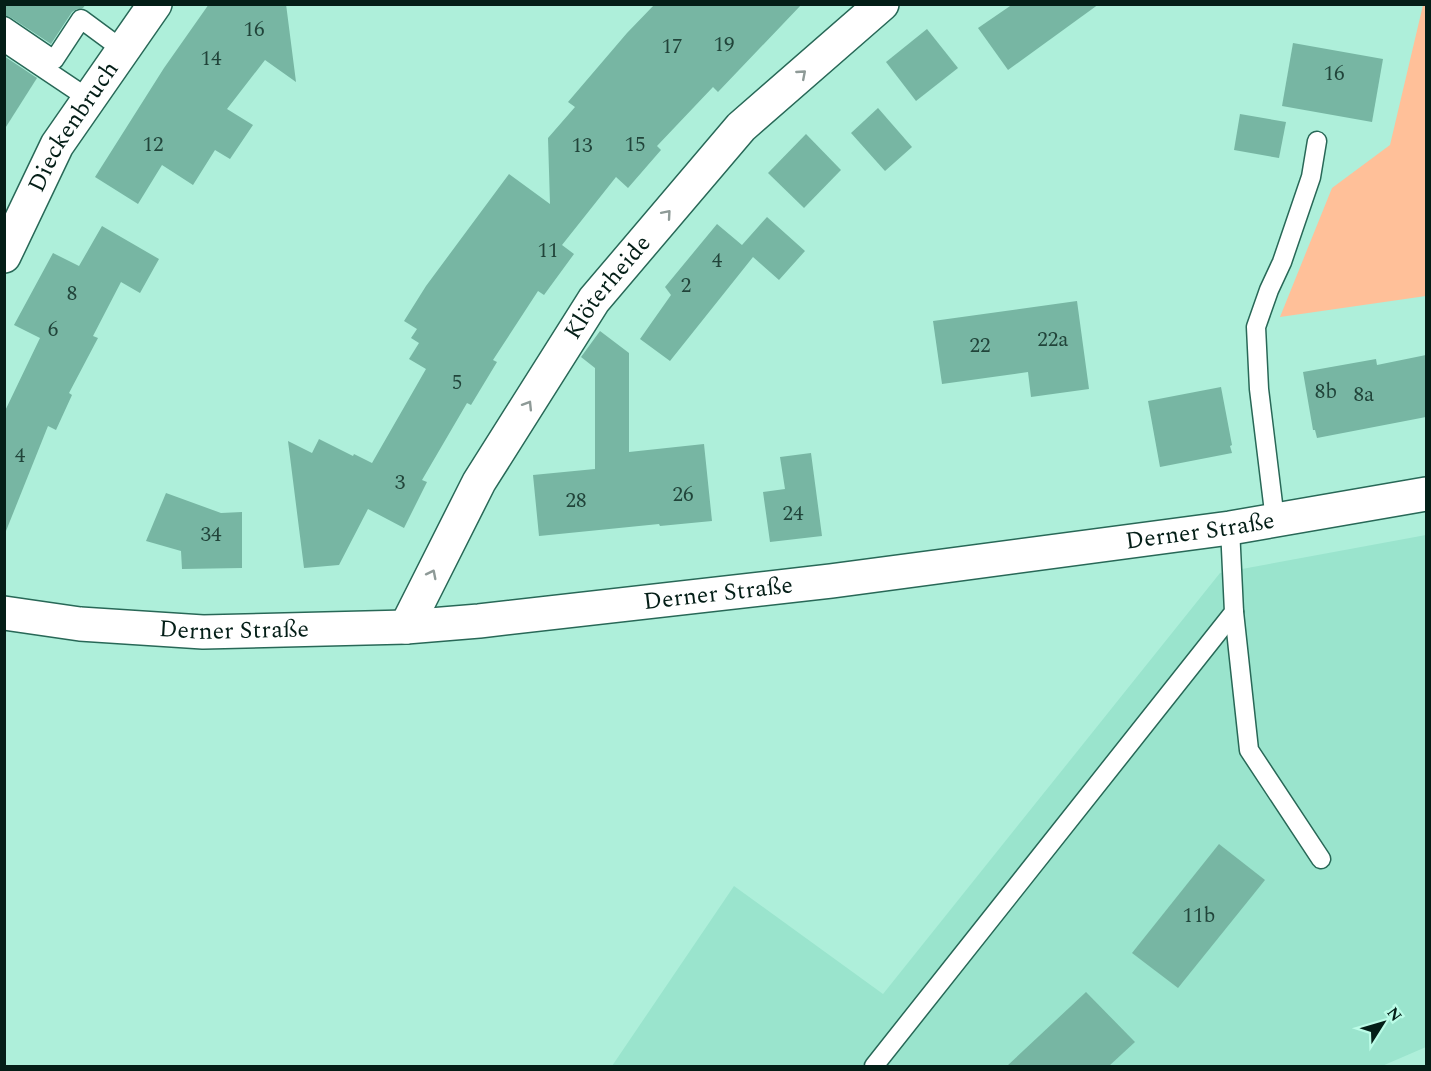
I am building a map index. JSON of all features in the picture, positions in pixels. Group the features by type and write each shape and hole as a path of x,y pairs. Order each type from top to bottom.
{"street":[{"name":"Klöterheide","path":"406,627 479,482 594,300 741,127 882,4"},
{"name":"Dieckenbruch","path":"4,256 57,145 123,50 144,9"},
{"name":"Derner Straße","path":"4,614 80,624 204,632 406,627 490,620 831,581 1230,528 1426,494"}],"lane":[{"path":"4,26 54,60 81,19 123,50"},
{"path":"4,42 89,99"},
{"path":"1275,520 1259,389 1256,327 1282,262 1311,177 1317,141"},
{"path":"1230,528 1234,612 1249,750 1321,859"},
{"path":"874,1066 1234,612"}],"shaded area":[{"path":"1423,5 1426,5 1426,296 1280,317 1332,188 1390,145"},
{"path":"1426,535 1426,1047 1382,1066 612,1066 734,886 883,994 1220,573"}],"building":[{"path":"4,4 86,4 83,8 72,12 51,44 4,15"},
{"path":"209,4 286,4 296,82 265,60 227,109 253,125 230,159 215,150 193,185 162,165 138,204 95,177 164,68"},
{"path":"655,4 802,4 718,92 713,87 657,146 661,150 628,188 616,177 562,245 574,254 544,295 538,291 493,360 497,362 471,405 467,403 422,480 427,482 404,528 368,509 339,565 304,568 288,441 312,453 319,439 372,463 426,369 409,359 419,343 411,338 417,329 404,321 426,286 509,174 550,204 548,138 575,107 568,102"},
{"path":"1013,4 1099,4 1008,70 978,28"},
{"path":"927,29 958,68 916,101 886,62"},
{"path":"1293,43 1383,59 1372,122 1282,106"},
{"path":"4,56 37,78 4,130"},
{"path":"878,108 912,147 885,171 851,133"},
{"path":"1240,114 1286,122 1279,158 1234,150"},
{"path":"806,134 841,170 804,208 768,173"},
{"path":"767,217 805,251 779,280 753,257 670,361 640,339 671,295 665,287 717,224 742,245"},
{"path":"102,226 159,259 140,293 121,282 93,336 98,338 69,393 72,395 56,430 48,426 6,531 4,531 4,413 40,338 14,325 53,253 79,266"},
{"path":"1077,301 1089,389 1031,397 1028,372 942,384 933,321"},
{"path":"600,331 629,353 629,452 704,444 712,521 539,536 533,475 595,469 595,368 581,357"},
{"path":"1426,355 1426,417 1317,438 1313,430 1303,372 1376,359 1377,365"},
{"path":"1221,387 1232,453 1160,467 1148,401"},
{"path":"811,453 822,536 770,542 763,492 785,489 780,457"},
{"path":"166,493 221,513 242,512 242,568 182,569 181,551 146,541"},
{"path":"1219,844 1265,880 1178,988 1132,953"},
{"path":"1086,992 1135,1042 1109,1066 1007,1066"}]}
